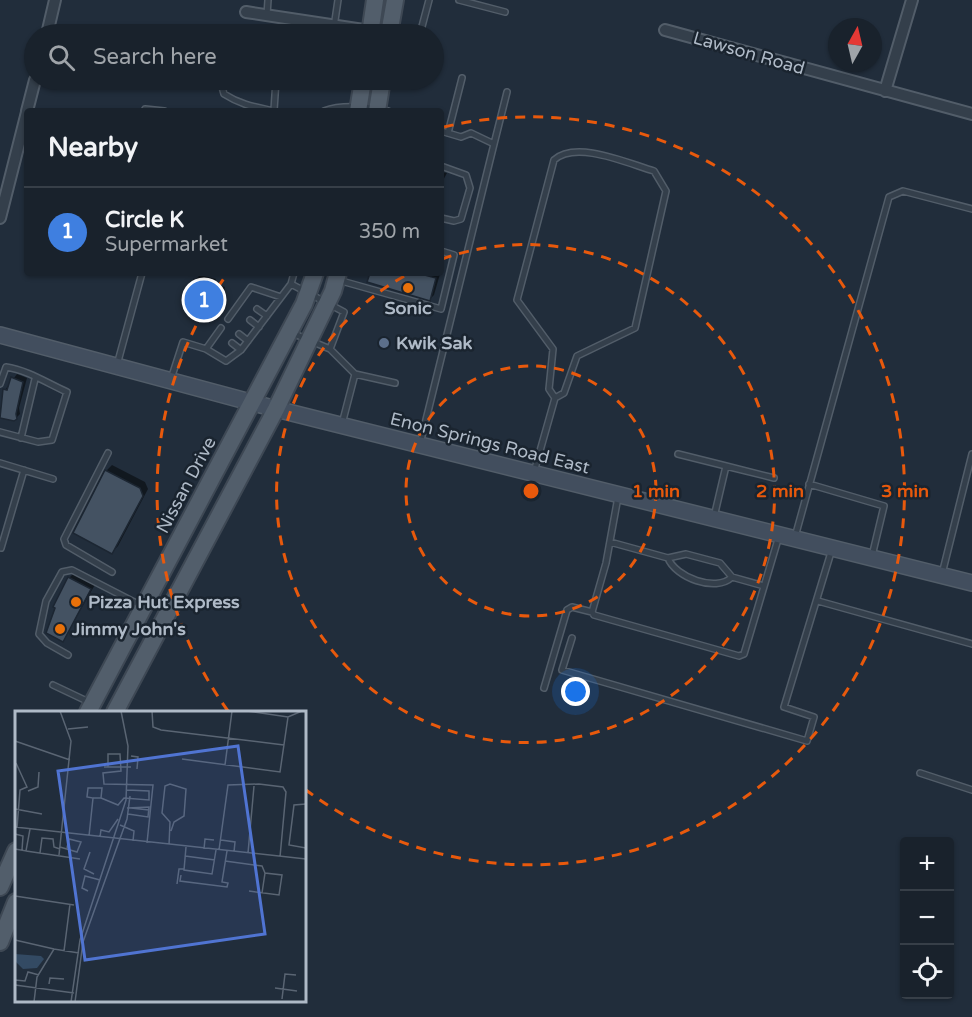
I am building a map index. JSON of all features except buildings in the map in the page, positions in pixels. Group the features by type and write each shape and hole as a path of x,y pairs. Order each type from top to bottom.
{"main road":[{"path":"371,24 375,0"},
{"path":"390,24 394,0"},
{"path":"358,108 361,90"},
{"path":"381,108 382,90"},
{"name":"Nissan Drive","path":"90,708 252,403 314,276"},
{"path":"116,711 276,410 327,304 337,276"},
{"path":"0,887 15,853"},
{"path":"0,942 15,904"}],"street":[{"path":"49,24 55,0"},
{"path":"885,91 912,0"},
{"path":"246,12 307,24"},
{"name":"Lawson Road","path":"665,30 972,114"},
{"path":"28,108 32,90"},
{"path":"0,218 24,123"},
{"name":"Enon Springs Road East","path":"0,335 276,410 972,583"}],"lane":[{"path":"267,15 268,0"},
{"path":"335,24 338,0"},
{"path":"423,24 429,0"},
{"path":"459,0 505,12"},
{"path":"448,133 462,78"},
{"path":"223,90 224,94 235,102 251,108"},
{"path":"274,108 275,90"},
{"path":"419,445 507,93"},
{"path":"444,132 461,136 471,133 494,144"},
{"path":"533,473 555,398 564,393 577,356 635,328 666,191 654,171 584,151 563,152 554,160 518,300 553,349 549,389 555,398"},
{"path":"444,167 466,175 470,188 461,219"},
{"path":"544,688 567,610 572,607 739,656 744,654 764,586 809,484 889,197 903,191 972,209"},
{"path":"444,219 454,221 461,219 474,223"},
{"path":"444,252 466,257"},
{"path":"441,309 454,255"},
{"path":"444,273 450,274"},
{"path":"117,367 141,276"},
{"path":"171,381 183,342 206,349 226,361 242,350 291,284 293,276"},
{"path":"337,276 452,313"},
{"path":"291,284 344,312 330,349"},
{"path":"228,319 245,301 251,287 281,297"},
{"path":"257,309 267,316"},
{"path":"250,320 259,327"},
{"path":"289,331 330,349 355,374 395,383"},
{"path":"206,349 220,333"},
{"path":"239,334 248,341"},
{"path":"232,343 242,350"},
{"path":"0,384 6,367 22,369 35,379 67,392 52,440 38,442 0,432"},
{"path":"341,426 355,374"},
{"path":"21,438 35,379"},
{"path":"108,453 64,539 66,545 112,572"},
{"path":"678,454 774,478"},
{"path":"942,575 972,454"},
{"path":"0,463 53,479"},
{"path":"714,518 726,466"},
{"path":"1,548 24,470"},
{"path":"809,484 884,506 871,558"},
{"path":"592,612 610,542 618,494"},
{"path":"610,542 668,558 686,554 720,563 732,577 764,586"},
{"path":"572,638 562,670 807,741 814,717 784,707 818,601 832,548"},
{"path":"668,558 671,565 683,575 717,583 726,582 732,577"},
{"path":"68,655 46,643 39,634 46,601 62,572 72,570 144,607"},
{"path":"818,601 972,644"},
{"path":"53,685 90,708"},
{"path":"920,773 972,790"}],"place":[{"name":"Sonic","path":"408,288"},
{"name":"Circle K","path":"204,300"},
{"name":"Kwik Sak","path":"384,343"},
{"name":"Pizza Hut Express","path":"76,602"},
{"name":"Jimmy John's","path":"60,629"}]}
